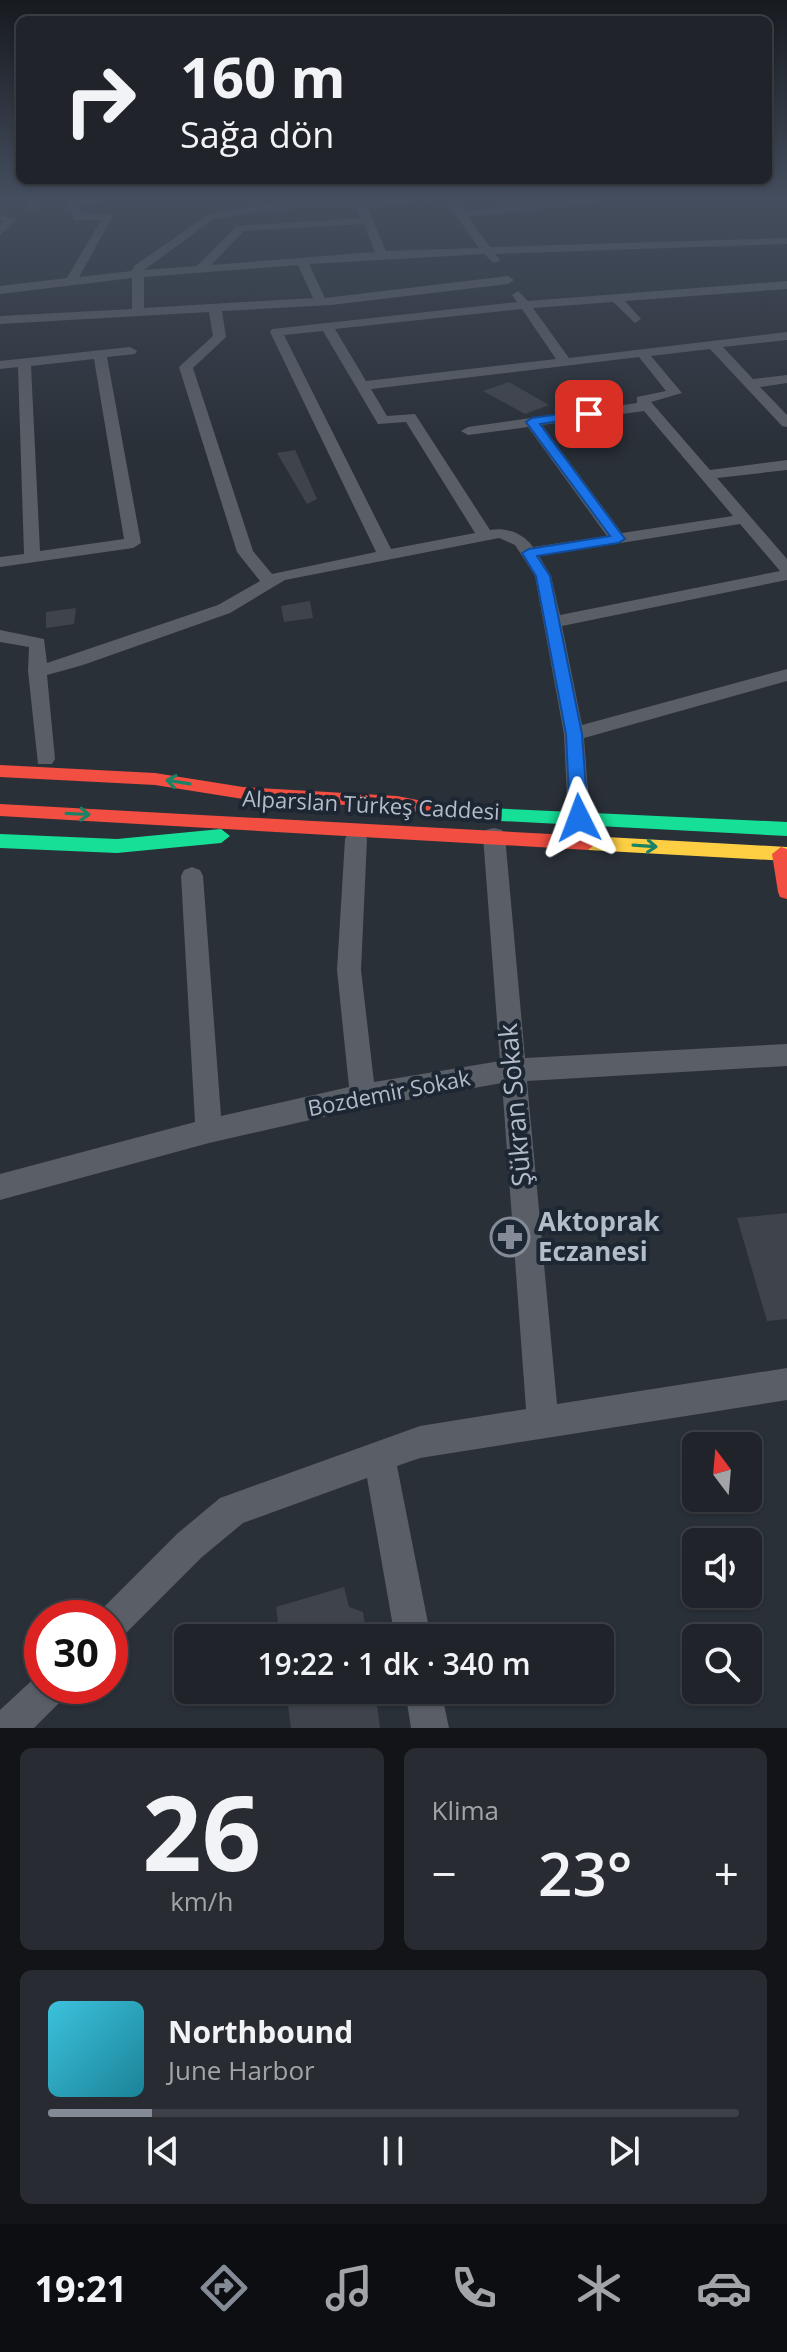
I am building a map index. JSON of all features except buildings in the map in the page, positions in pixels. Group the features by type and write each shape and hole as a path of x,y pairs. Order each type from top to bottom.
{"main road":[{"path":"0,771 155,779 243,793 397,802 449,812"},
{"path":"0,792 46,794"},
{"name":"Alparslan Türkeş Caddesi","path":"155,799 787,829"},
{"name":"Alparslan Türkeş Caddesi","path":"0,810 784,854"},
{"path":"0,841 117,846 242,834 398,840 450,833"},
{"path":"784,854 787,892"}],"street":[{"path":"0,290 74,281"},
{"path":"136,281 138,312"},
{"path":"308,281 324,328 383,421 410,417 485,536"},
{"path":"0,320 315,302 502,281"},
{"path":"508,281 565,362"},
{"path":"386,555 276,332 525,305 787,285"},
{"path":"616,298 635,319"},
{"path":"215,308 220,337 186,367 245,552 271,583"},
{"path":"363,386 787,336"},
{"path":"713,345 787,423"},
{"path":"0,365 130,351"},
{"path":"553,622 787,572 642,400 675,393 642,353"},
{"path":"0,562 133,543 100,354"},
{"path":"24,362 32,557"},
{"path":"750,384 787,379"},
{"path":"468,431 647,406"},
{"path":"532,422 618,539"},
{"path":"706,475 787,465"},
{"path":"529,553 743,519"},
{"path":"37,671 76,661 224,609 280,576 501,533 521,542 543,576 574,734 579,818"},
{"path":"0,636 38,643 37,671 45,759"},
{"path":"574,734 787,675"},
{"name":"Şükran Sokak","path":"494,836 543,1422"},
{"path":"356,839 349,970 363,1096"},
{"path":"192,876 209,1131"},
{"name":"Bozdemir Sokak","path":"0,1187 209,1131 363,1096 512,1070 787,1055"},
{"path":"128,1607 190,1545 232,1510 420,1442 787,1384"},
{"path":"379,1457 410,1624"},
{"path":"8,1728 32,1704"},
{"path":"426,1704 430,1728"}],"traffic: fast":[{"path":"425,811 787,829"},
{"path":"0,841 117,846 221,836"}],"traffic: slow":[{"path":"588,843 787,854"}],"traffic: jam":[{"path":"0,771 155,779 243,793 397,802 443,811"},
{"path":"0,810 588,843"},
{"path":"781,854 787,892"}],"place":[{"name":"Aktoprak Eczanesi","path":"510,1237"}],"route":[{"path":"579,818 574,734 543,576 529,553 618,539 532,422 589,414"}]}
